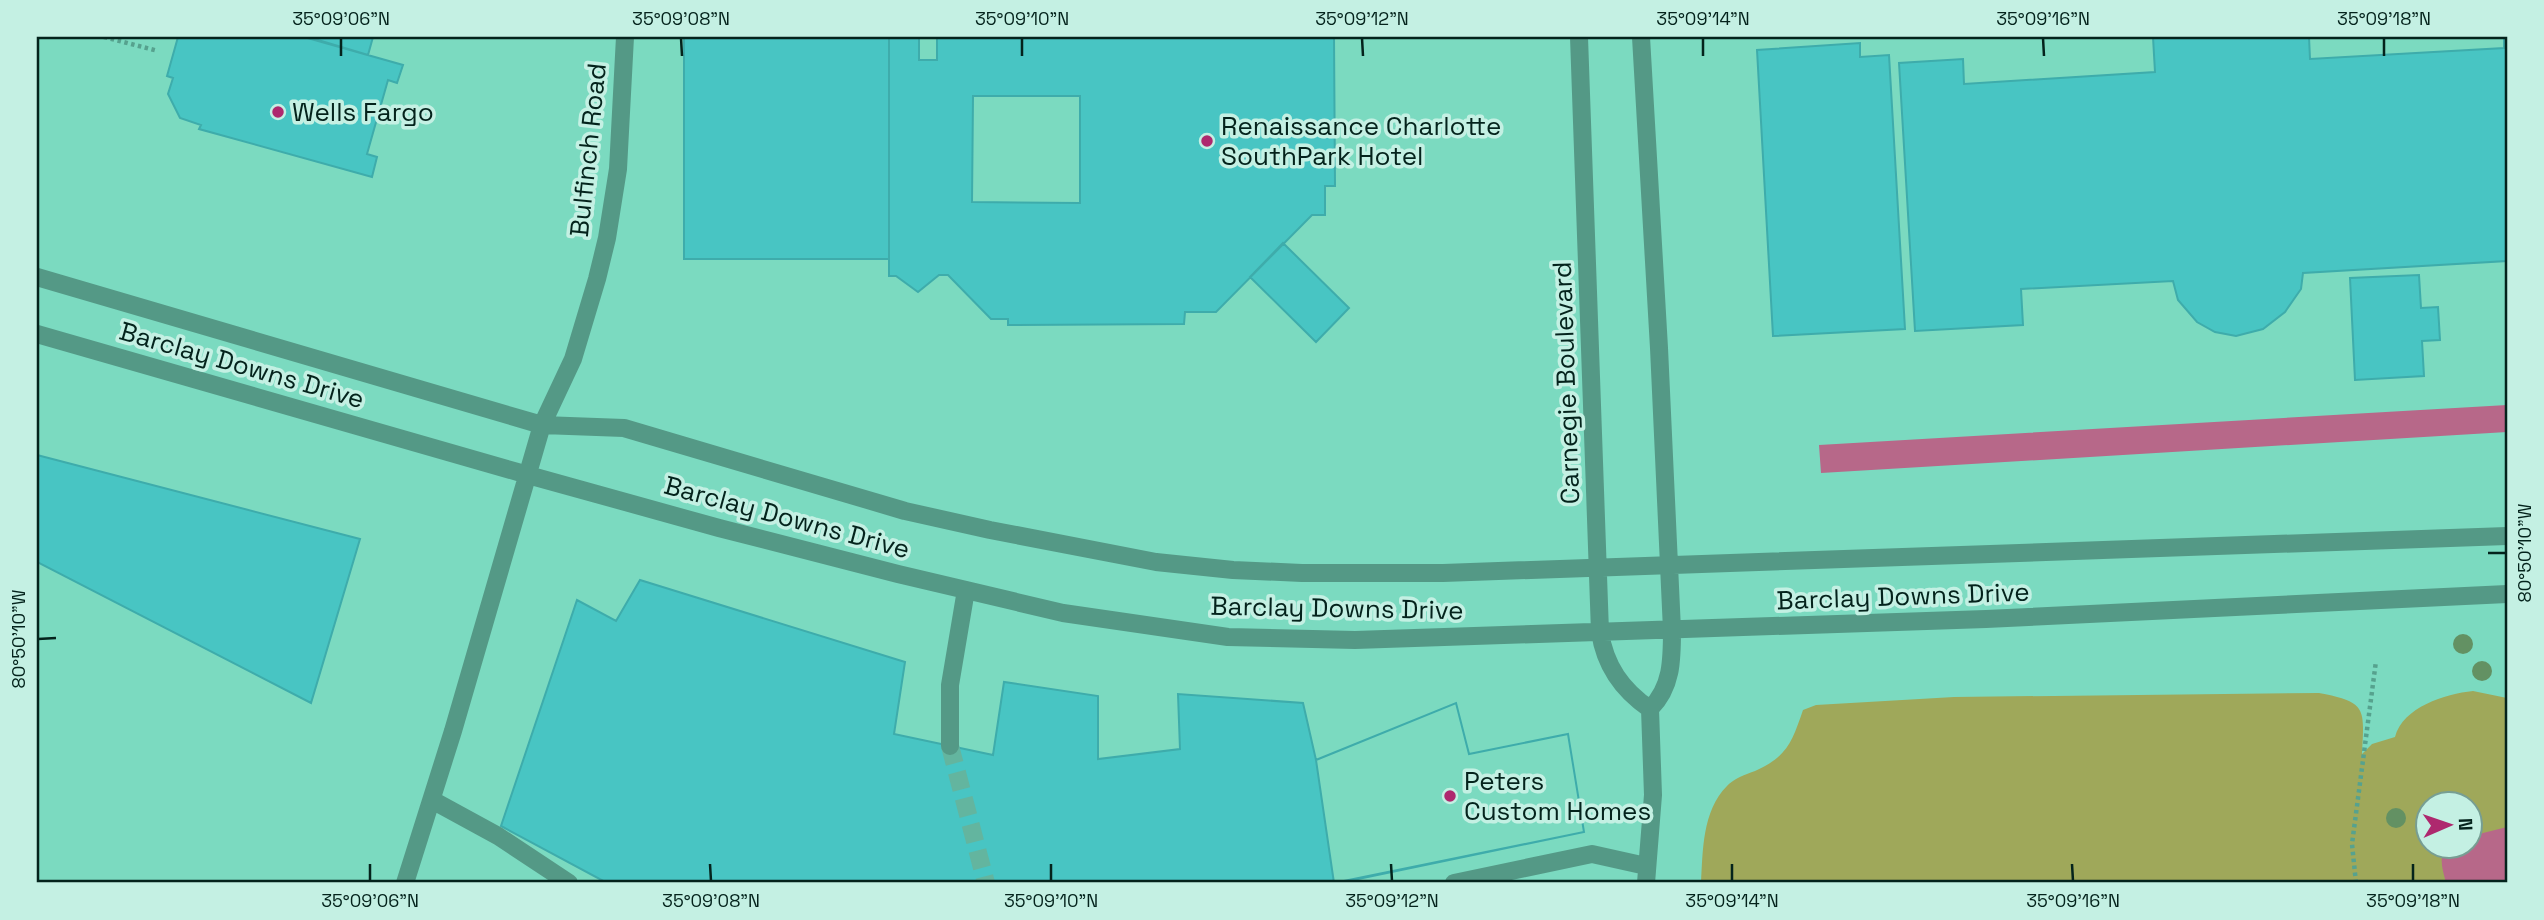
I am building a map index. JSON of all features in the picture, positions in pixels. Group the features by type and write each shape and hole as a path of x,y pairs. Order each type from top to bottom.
{"street":[{"name":"Bulfinch Road","path":"405,883 542,425 573,359 607,238 618,169 625,37"},
{"name":"Carnegie Boulevard","path":"1579,37 1600,632 1605,656 1619,682 1626,691 1650,709"},
{"path":"1454,883 1592,854 1646,875 1653,795 1650,709 1661,698 1667,683 1672,630 1641,37"},
{"name":"Barclay Downs Drive","path":"37,277 542,425 624,428 905,511 1156,562 1233,570 1366,575 2507,536"},
{"name":"Barclay Downs Drive","path":"37,334 719,528 1063,613 1228,637 1355,640 1672,630 2104,615 2507,594"},
{"path":"950,746 950,685 966,590"},
{"path":"432,800 498,836 569,883"}],"path":[{"path":"104,37 158,51"},
{"path":"2356,883 2352,844 2376,661"}],"green space":[{"path":"2473,691 2507,698 2507,883 1701,883 1705,832 1719,796 1733,781 1766,766 1781,754 1791,740 1803,710 1816,705 1954,697 2319,693 2347,700 2360,710 2363,727 2362,754 2372,744 2395,737 2407,718 2416,710 2438,699"}],"shaded area":[{"path":"2507,405 2507,432 1821,473 1819,445"},
{"path":"2507,827 2507,883 2446,883 2442,860 2484,860 2484,833"}],"building":[{"name":"Wells Fargo","path":"178,37 304,37 403,65 397,83 388,80 367,154 377,157 372,177 199,129 201,125 180,118 168,94 173,78 167,76"},
{"path":"308,37 373,37 368,55"},
{"path":"684,37 889,37 889,259 684,259"},
{"name":"Renaissance Charlotte SouthPark Hotel","path":"889,37 919,37 919,60 937,60 937,37 1334,37 1335,186 1325,186 1325,215 1312,215 1216,312 1185,312 1184,324 1008,325 1008,319 991,319 948,275 939,275 918,292 896,276 889,276","holes":["973,96 1080,96 1080,203 972,202"]},
{"path":"2153,37 2309,37 2310,59 2504,48 2504,37 2507,37 2507,261 2303,273 2301,289 2285,312 2263,329 2236,336 2215,332 2197,322 2178,300 2173,281 2021,289 2023,325 1915,331 1899,63 1963,59 1964,84 2155,72"},
{"path":"1860,43 1860,57 1889,55 1905,329 1773,336 1757,50"},
{"path":"1283,243 1349,308 1316,342 1250,277"},
{"path":"2419,275 2421,308 2438,307 2440,340 2422,341 2424,376 2355,380 2350,278"},
{"path":"37,455 360,539 311,703 37,562"},
{"path":"640,580 905,662 894,734 993,755 1004,682 1098,696 1098,759 1180,749 1178,694 1303,703 1316,760 1456,703 1469,754 1568,734 1584,832 1339,883 607,883 501,826 577,600 616,621"},
{"name":"Peters Custom Homes","path":"1456,703 1469,754 1568,734 1584,832 1334,883 1316,760"},
{"name":"Peters Custom Homes","path":"1456,703 1469,754 1568,734 1584,832 1334,883 1316,760"},
{"name":"Peters Custom Homes","path":"1456,703 1469,754 1568,734 1584,832 1334,883 1316,760"},
{"name":"Peters Custom Homes","path":"1456,703 1469,754 1568,734 1584,832 1334,883 1316,760"},
{"name":"Peters Custom Homes","path":"1456,703 1469,754 1568,734 1584,832 1334,883 1316,760"}],"tunnel":[{"path":"950,746 986,883"}],"place":[{"name":"Wells Fargo","path":"278,112"},
{"name":"Renaissance Charlotte SouthPark Hotel","path":"1207,141"},
{"name":"Peters Custom Homes","path":"1450,796"}]}
